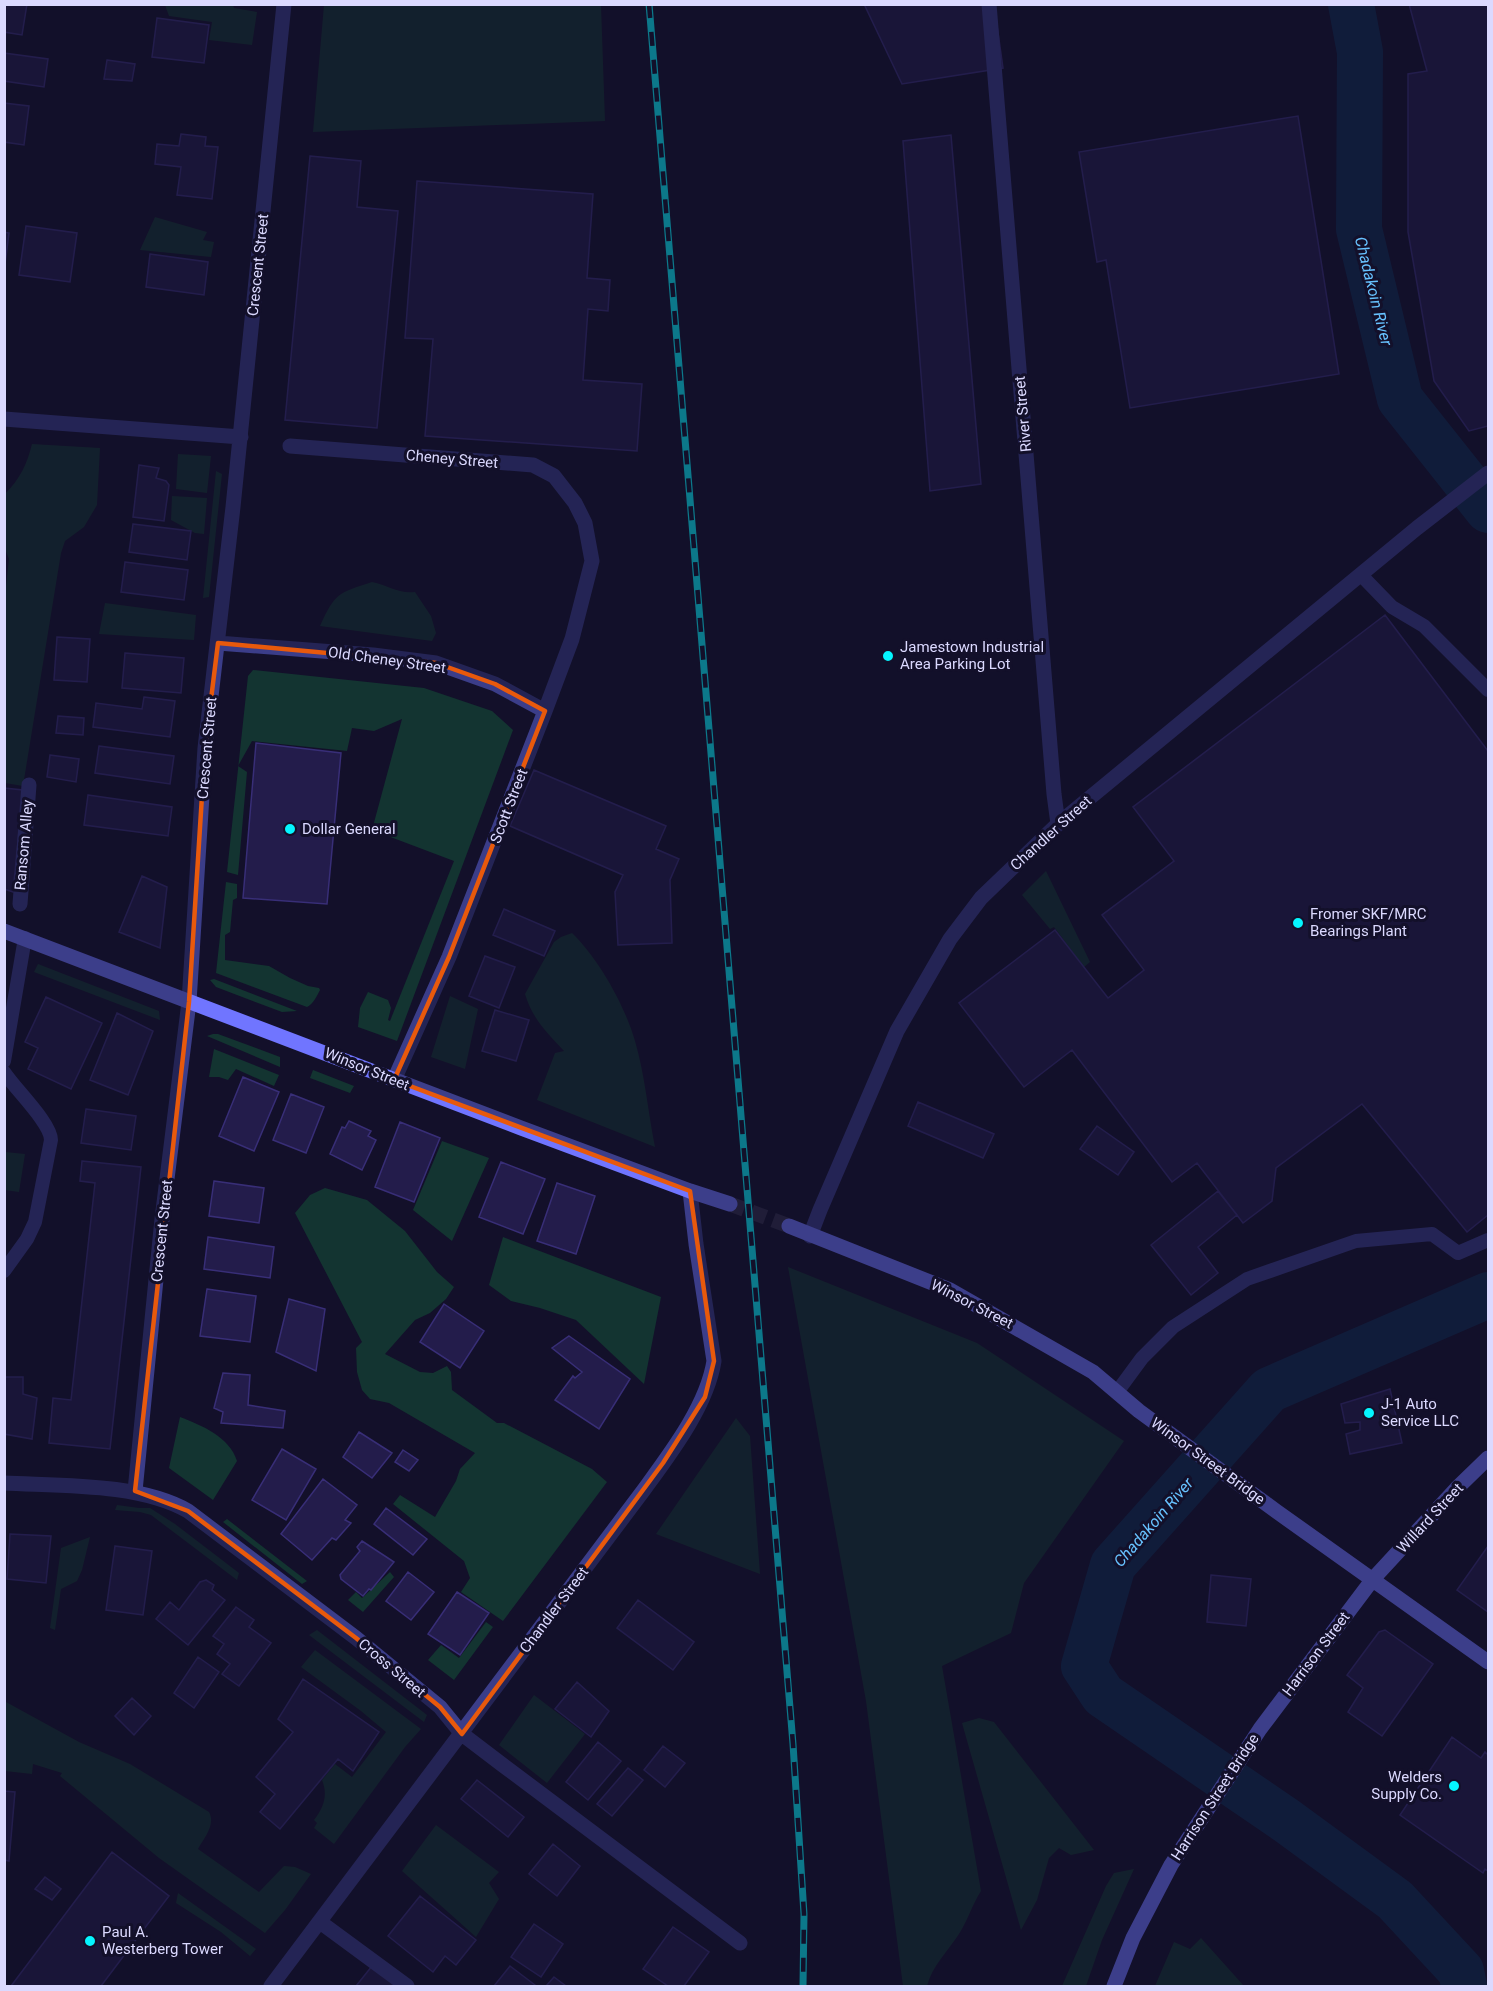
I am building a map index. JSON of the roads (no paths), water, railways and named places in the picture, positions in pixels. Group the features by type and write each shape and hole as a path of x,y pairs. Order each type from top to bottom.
{"street":[{"name":"Crescent Street","path":"135,1491 162,1219 189,1002 205,746 241,437 284,4"},
{"name":"River Street","path":"989,4 1058,824"},
{"path":"4,419 241,437"},
{"name":"Cheney Street","path":"290,446 533,465 554,476 575,503 585,523"},
{"name":"Chandler Street","path":"810,1236 819,1210 897,1031 950,939 981,898 1058,824 1417,528 1488,473"},
{"name":"Scott Street","path":"394,1080 449,957 572,639 592,561 585,523"},
{"name":"Old Cheney Street","path":"218,644 373,655 436,663 495,684 546,711"},
{"name":"Ransom Alley","path":"20,904 29,785"},
{"name":"Winsor Street","path":"4,931 314,1047 394,1080 730,1204"},
{"name":"Chandler Street","path":"271,1986 663,1463 705,1397 714,1361 690,1191"},
{"name":"Winsor Street","path":"789,1226 950,1290 1094,1372 1140,1411"},
{"name":"Winsor Street Bridge","path":"1140,1411 1488,1662"},
{"name":"Willard Street","path":"1373,1579 1456,1489 1488,1458"},
{"name":"Cross Street","path":"4,1483 135,1491 173,1502 188,1511 356,1638 440,1707 462,1734 740,1943"},
{"name":"Harrison Street","path":"1260,1729 1373,1579"},
{"name":"Harrison Street Bridge","path":"1114,1986 1133,1938 1171,1865 1260,1729"},
{"path":"320,1922 407,1986"}],"lane":[{"path":"1361,574 1392,607 1424,626 1488,690"},
{"path":"4,1061 25,938"},
{"path":"4,1072 46,1125 51,1133 51,1140 35,1222 27,1239 4,1271"},
{"path":"1117,1392 1142,1358 1173,1327 1247,1279 1356,1241 1432,1234 1458,1253 1488,1240"}],"waterway":[{"name":"Chadakoin River","path":"1351,4 1360,52 1359,229 1400,399 1488,510"},
{"name":"Chadakoin River","path":"1464,1986 1461,1971 1395,1900 1287,1821 1103,1695 1084,1666 1113,1565 1269,1390 1488,1295"}],"tunnel":[{"path":"730,1204 789,1226"}],"railway":[{"path":"649,4 793,1744 804,1914 803,1986"}],"place":[{"name":"Jamestown Industrial Area Parking Lot","path":"888,656"},
{"name":"Dollar General","path":"290,829"},
{"name":"Fromer SKF/MRC Bearings Plant","path":"1298,923"},
{"name":"J-1 Auto Service LLC","path":"1369,1413"},
{"name":"Welders Supply Co.","path":"1454,1786"},
{"name":"Paul A. Westerberg Tower","path":"90,1941"}]}
